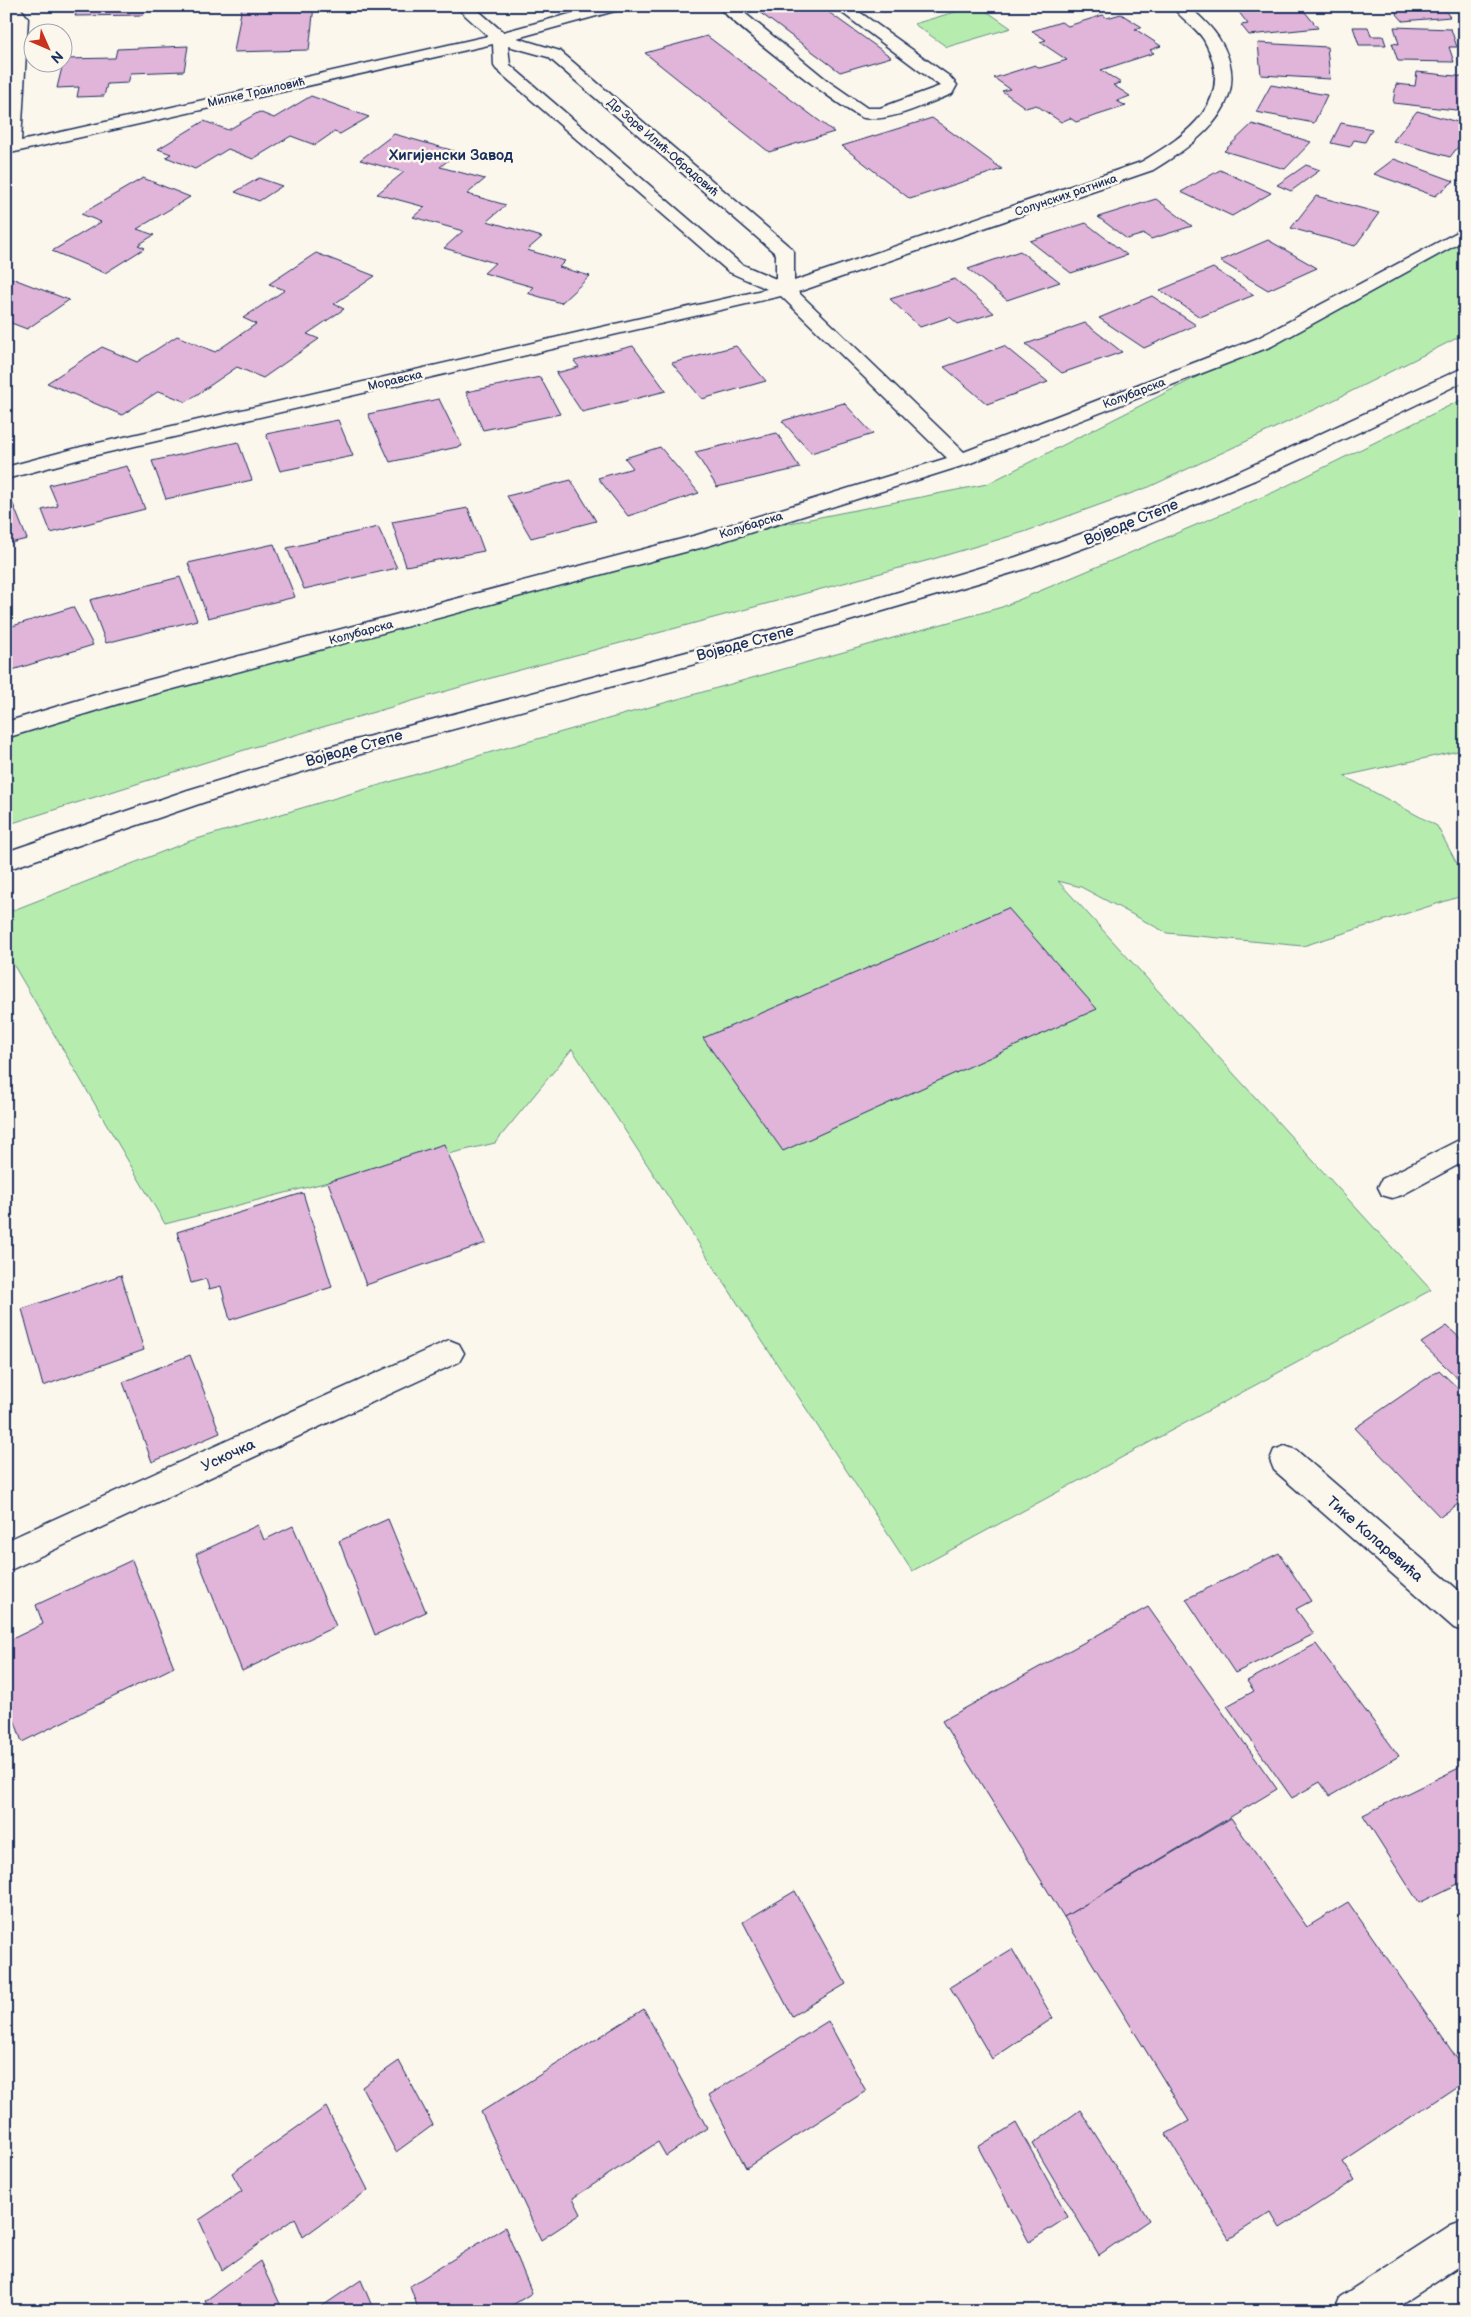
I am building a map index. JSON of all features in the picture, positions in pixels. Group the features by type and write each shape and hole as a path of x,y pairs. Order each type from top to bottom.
{"street":[{"name":"Милке Траиловић","path":"11,6 20,18 9,148 500,38"},
{"name":"Др Зоре Илић-Обрадовић","path":"463,6 500,38 554,54 785,252 785,290"},
{"path":"617,6 500,38 502,66 735,268 785,290 961,460"},
{"path":"726,6 822,84 864,113 882,113 946,91 949,85 943,79 840,6"},
{"name":"Солунских ратника","path":"785,290 1147,166 1184,145 1207,124 1220,99 1224,75 1213,41 1180,6"},
{"name":"Колубарска","path":"6,730 115,697 704,540 961,460 1265,342 1465,234"},
{"name":"Моравска","path":"6,473 88,450 785,290"},
{"name":"Војводе Степе","path":"6,861 277,770 465,717 864,610 1024,562 1139,519 1287,458 1359,426 1465,373"},
{"path":"1392,1187 1465,1148"},
{"name":"Ускочка","path":"6,1557 449,1353"},
{"name":"Тике Коларевића","path":"1285,1460 1465,1618"},
{"path":"1354,2311 1465,2239"}],"green space":[{"path":"979,6 1011,28 947,47 914,24"},
{"path":"1465,233 1465,334 1330,402 1149,487 1024,532 933,559 505,674 254,747 6,825 6,731 704,540 987,484 1265,342"},
{"path":"1465,398 1465,744 1458,751 1344,776 1437,826 1465,879 1465,895 1303,946 1167,933 1081,887 1058,881 1431,1290 912,1571 572,1049 495,1143 328,1182 165,1224 6,952 6,913 190,841 488,753 1002,607 1274,492"}],"building":[{"path":"79,6 146,6 143,15 75,16"},
{"path":"242,6 314,6 309,50 234,52"},
{"path":"751,6 820,6 891,57 840,72"},
{"path":"876,6 904,6 884,12"},
{"path":"1300,6 1318,28 1249,35 1241,25 1248,24 1235,7"},
{"path":"1390,6 1441,6 1450,17 1403,21"},
{"path":"1121,14 1142,27 1135,29 1161,46 1150,50 1154,53 1101,70 1121,83 1113,85 1130,96 1117,101 1126,106 1076,122 1070,118 1061,122 1036,105 1026,108 1002,91 1010,89 994,78 1035,65 1040,68 1067,60 1040,42 1046,40 1032,31 1061,22 1068,26 1103,15 1107,18"},
{"path":"1353,27 1368,27 1371,36 1383,36 1386,45 1359,45"},
{"path":"1394,27 1451,29 1457,47 1449,47 1454,62 1398,61 1392,43 1399,44"},
{"path":"707,36 834,132 769,152 645,53"},
{"path":"1258,43 1327,47 1330,79 1261,75"},
{"path":"188,46 184,71 131,73 128,83 107,84 104,96 77,97 79,87 57,88 61,72 72,72 72,59 115,58 117,49"},
{"path":"1417,72 1465,77 1465,111 1393,103 1396,84 1415,86"},
{"path":"1271,85 1327,95 1314,123 1256,112"},
{"path":"311,96 369,117 340,134 334,132 315,145 291,136 253,159 228,149 195,169 166,157 171,154 158,149 204,121 228,130 259,112 274,118"},
{"path":"1417,111 1465,124 1465,138 1450,157 1393,141"},
{"path":"932,118 1002,169 910,199 842,146"},
{"path":"1341,123 1372,129 1365,142 1354,140 1350,147 1331,143"},
{"path":"1252,124 1311,142 1285,169 1224,151"},
{"path":"394,134 458,152 440,167 485,179 467,194 506,205 487,221 542,237 527,250 565,261 559,267 590,276 561,303 527,293 533,287 484,273 495,263 444,248 463,231 413,217 425,207 377,194 404,172 360,160"},
{"path":"1394,159 1454,181 1435,196 1374,174"},
{"path":"1306,165 1320,170 1291,191 1277,185"},
{"path":"1220,170 1271,193 1232,216 1181,192"},
{"path":"143,178 190,197 137,229 154,235 138,245 145,248 105,273 52,251 101,222 81,214"},
{"path":"259,178 282,186 259,201 235,192"},
{"path":"1316,196 1379,213 1355,246 1291,228"},
{"path":"1156,199 1192,226 1151,239 1144,234 1127,239 1098,217"},
{"path":"1086,223 1127,255 1071,273 1030,241"},
{"path":"1268,240 1317,268 1268,290 1220,261"},
{"path":"1020,251 1060,282 1007,300 968,269"},
{"path":"316,253 375,276 334,304 344,309 307,334 319,339 263,378 237,367 186,402 159,391 122,415 47,383 102,347 137,362 177,336 215,352 256,324 243,318 285,290 269,284"},
{"path":"1213,268 1254,295 1200,317 1160,290"},
{"path":"6,276 69,300 27,329 6,321"},
{"path":"955,279 994,313 958,324 950,317 920,327 890,299"},
{"path":"1152,296 1196,325 1144,348 1099,318"},
{"path":"1085,323 1122,352 1062,373 1026,344"},
{"path":"633,346 666,391 582,412 556,373 579,367 574,361"},
{"path":"736,346 766,381 702,399 672,363"},
{"path":"1004,346 1048,382 987,404 944,367"},
{"path":"540,377 560,414 483,430 466,392"},
{"path":"439,399 462,446 390,462 368,414"},
{"path":"844,403 873,434 811,453 782,421"},
{"path":"338,420 353,456 280,471 266,434"},
{"path":"777,433 800,468 717,487 695,452"},
{"path":"238,442 252,480 166,499 152,461"},
{"path":"660,447 699,493 628,516 598,478 633,468 625,458"},
{"path":"127,466 145,509 51,533 42,510 58,506 49,485"},
{"path":"571,480 596,521 531,538 507,496"},
{"path":"6,494 9,494 27,539 6,544"},
{"path":"468,508 484,551 406,566 392,522"},
{"path":"378,527 397,568 304,589 287,548"},
{"path":"274,544 295,597 208,618 188,563"},
{"path":"180,577 197,620 106,643 90,600"},
{"path":"73,607 93,645 6,672 6,628"},
{"path":"1008,908 1097,1009 783,1151 703,1038"},
{"path":"444,1144 486,1243 366,1285 328,1182"},
{"path":"303,1193 332,1287 230,1320 221,1286 209,1289 206,1279 191,1283 177,1232"},
{"path":"121,1275 144,1350 43,1386 22,1309"},
{"path":"1447,1326 1465,1343 1465,1385 1421,1343"},
{"path":"190,1355 220,1433 152,1462 123,1382"},
{"path":"1439,1370 1465,1395 1465,1499 1440,1517 1355,1428"},
{"path":"388,1519 426,1612 375,1635 339,1541"},
{"path":"258,1525 264,1540 293,1526 336,1626 242,1671 196,1554"},
{"path":"1279,1553 1311,1601 1296,1609 1314,1634 1235,1673 1186,1599"},
{"path":"132,1560 174,1667 22,1742 6,1696 6,1642 43,1624 36,1605"},
{"path":"1148,1607 1277,1789 1064,1917 942,1721"},
{"path":"1316,1644 1399,1756 1330,1796 1320,1782 1292,1798 1227,1706 1254,1691 1247,1681"},
{"path":"1465,1765 1465,1889 1460,1883 1419,1903 1363,1815"},
{"path":"1231,1818 1307,1927 1348,1902 1465,2070 1465,2081 1343,2162 1355,2180 1280,2228 1270,2212 1229,2239 1166,2134 1189,2121 1064,1917"},
{"path":"795,1891 846,1984 792,2016 743,1922"},
{"path":"1012,1949 1053,2018 992,2059 950,1987"},
{"path":"644,2009 707,2128 666,2156 658,2142 573,2198 581,2214 541,2240 481,2112"},
{"path":"828,2021 866,2091 746,2168 709,2095"},
{"path":"399,2061 433,2125 396,2152 362,2087"},
{"path":"326,2107 368,2190 303,2237 295,2218 222,2270 199,2220 242,2191 232,2173"},
{"path":"1080,2110 1149,2220 1099,2255 1033,2144"},
{"path":"1016,2123 1068,2217 1029,2242 978,2147"},
{"path":"505,2227 532,2293 503,2311 419,2311 410,2286"},
{"path":"260,2261 281,2306 274,2311 210,2311 205,2301"},
{"path":"361,2280 374,2311 315,2311"}],"district":[{"name":"Хигијенски Завод","path":"451,155"}]}
